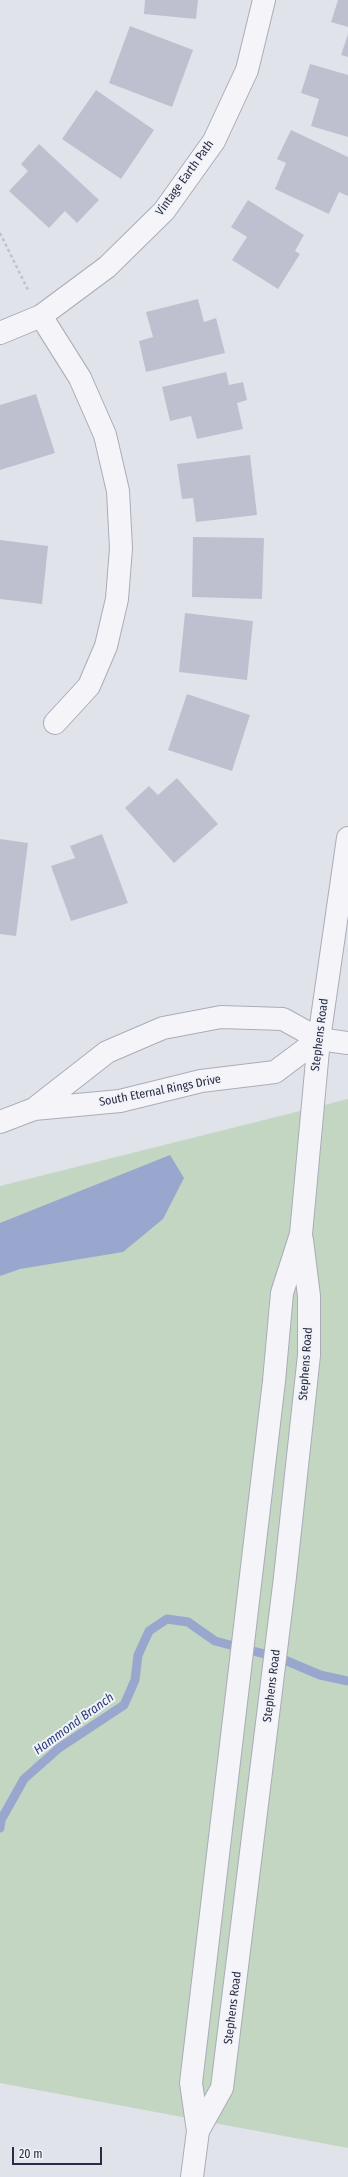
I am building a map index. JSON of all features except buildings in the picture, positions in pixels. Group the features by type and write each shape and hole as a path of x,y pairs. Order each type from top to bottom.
{"street":[{"name":"Vintage Earth Path","path":"0,333 41,316 107,267 164,211 209,147 248,70 264,0"},
{"path":"41,316 80,378 105,435 118,491 122,548 117,599 106,646 89,686 54,723"},
{"name":"Stephens Road","path":"192,2177 198,2131 192,2083 274,1382 282,1293 301,1234 319,1039 348,838"},
{"name":"South Eternal Rings Drive","path":"0,1122 34,1109 120,1101 201,1081 275,1072 319,1039 282,1019 221,1017 163,1028 107,1052 34,1109"},
{"path":"319,1039 348,1043"},
{"name":"Stephens Road","path":"198,2131 222,2088 257,1818 285,1577 309,1354 309,1296 301,1234"}],"path":[{"path":"0,233 41,316"}],"green space":[{"path":"348,1099 348,2148 0,2083 0,1186"}],"water":[{"path":"170,1155 184,1178 163,1219 123,1252 20,1269 0,1276 0,1223"}],"waterway":[{"name":"Hammond Branch","path":"0,1828 1,1820 24,1779 59,1748 124,1705 135,1680 138,1655 149,1631 167,1619 188,1622 215,1641 280,1658 320,1675 348,1681"}]}
